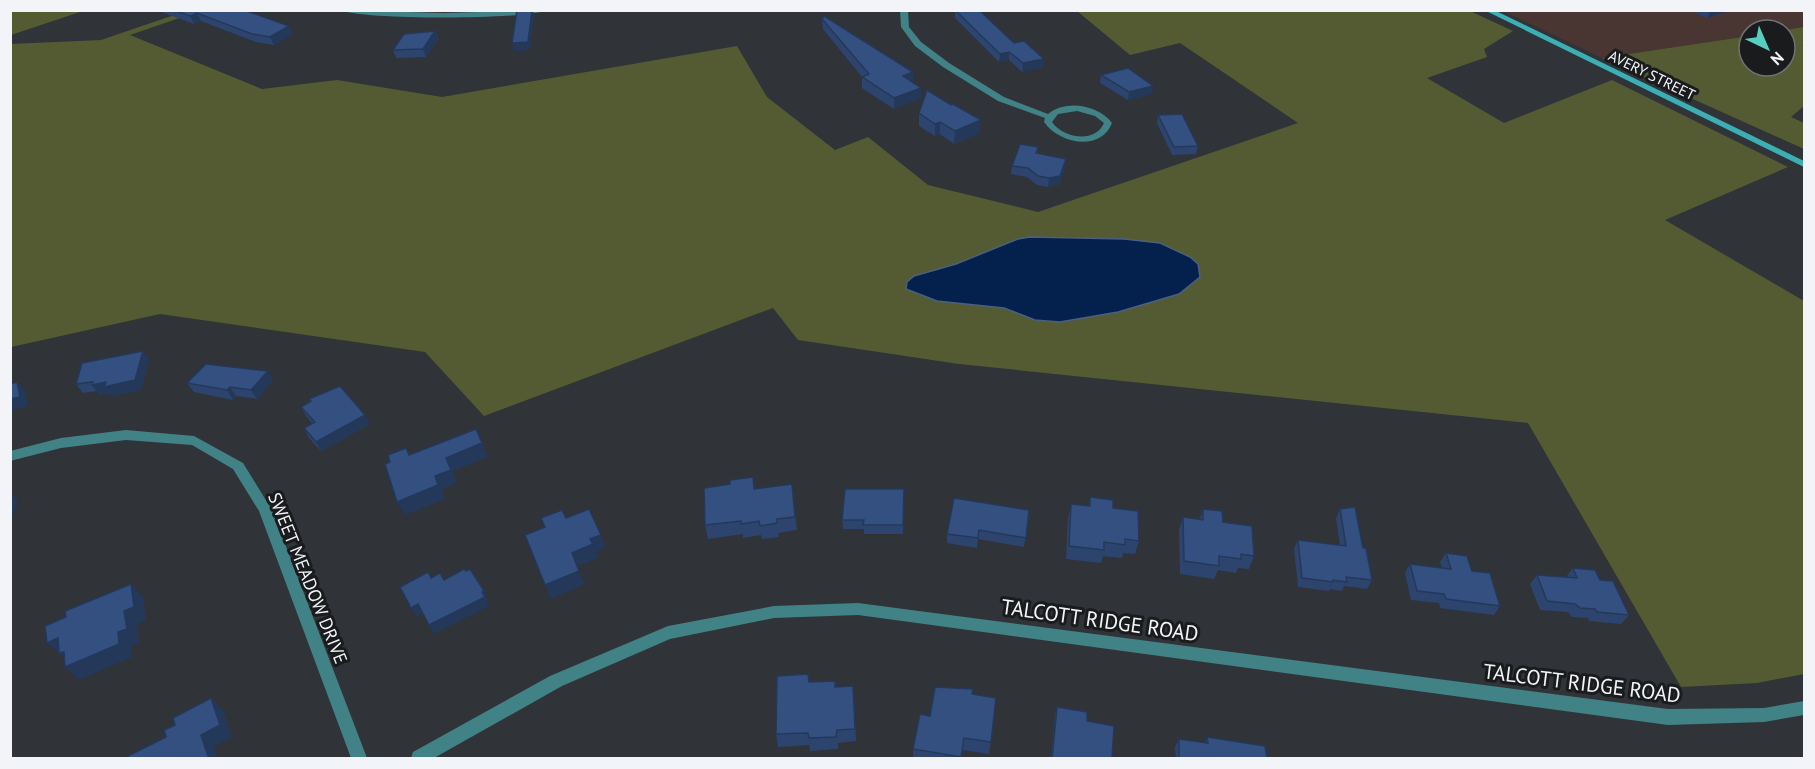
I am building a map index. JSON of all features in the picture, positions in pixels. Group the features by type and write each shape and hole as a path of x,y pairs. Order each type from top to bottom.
{"main road":[{"name":"AVERY STREET","path":"1487,10 1804,164"}],"street":[{"path":"343,10 408,17 487,16 545,10"},
{"path":"904,10 905,27 918,44 1001,99 1049,117"},
{"path":"1067,109 1088,110 1105,118 1108,123 1103,134 1092,138 1066,137 1050,127 1049,117 1058,111 1067,109"},
{"name":"SWEET MEADOW DRIVE","path":"10,456 62,443 126,435 195,441 238,466 265,510 359,759"},
{"name":"TALCOTT RIDGE ROAD","path":"419,759 556,681 668,633 774,612 858,609 1668,717 1764,715 1804,708"}],"shaded area":[{"path":"1503,11 1804,11 1804,27 1797,28 1797,18 1737,18 1737,38 1602,58"}],"green space":[{"path":"11,11 83,11 11,35"},
{"path":"186,11 200,11 130,35 262,89 337,80 442,97 737,46 767,97 835,150 868,137 928,185 1038,212 1298,123 1180,43 1130,55 1077,11 1470,11 1513,31 1484,49 1487,57 1427,78 1504,123 1612,80 1788,167 1665,220 1804,301 1804,674 1757,683 1681,687 1528,423 959,364 798,340 773,308 484,416 425,352 160,314 11,347 10,44 101,40"},
{"path":"1804,27 1804,45 1802,45 1804,47 1804,106 1791,117 1804,123 1804,149 1602,58 1737,38 1737,78 1797,78 1797,28"}],"water":[{"path":"1030,237 1124,239 1160,243 1190,257 1198,264 1200,277 1179,294 1118,312 1060,322 1035,320 1004,308 937,301 906,289 907,282 914,276 956,264 1018,239"}],"building":[{"path":"174,10 244,10 289,26 270,37 252,34 197,13 190,16"},
{"path":"517,10 532,10 528,42 512,43"},
{"path":"955,10 979,10 1014,43 1024,41 1044,59 1023,63 1009,52 1000,54"},
{"path":"824,16 913,72 903,76 921,88 894,98 862,77 869,74 822,19"},
{"path":"435,31 423,49 393,50 404,34"},
{"path":"1128,68 1153,86 1129,92 1101,75"},
{"path":"927,90 981,120 955,131 940,122 935,124 919,113"},
{"path":"1182,114 1198,146 1174,147 1158,115"},
{"path":"1020,144 1038,147 1036,153 1066,159 1060,176 1049,178 1038,176 1028,168 1012,166"},
{"path":"143,351 135,380 104,387 106,382 92,385 93,382 76,384 82,363"},
{"path":"206,364 268,371 251,390 230,387 227,390 187,383"},
{"path":"17,382 20,397 10,399 10,384"},
{"path":"340,386 365,415 316,442 304,428 315,422 301,407 311,401 309,399"},
{"path":"476,429 482,443 446,458 451,470 435,476 438,485 397,502 385,464 390,462 388,455 406,448 409,455"},
{"path":"753,477 754,489 792,484 795,517 777,519 777,523 760,526 759,521 705,525 704,488 730,484 730,480"},
{"path":"845,489 904,489 903,525 863,525 864,520 842,520"},
{"path":"1090,497 1113,500 1113,508 1138,511 1139,541 1125,539 1125,545 1104,542 1104,550 1069,546 1071,504 1090,506"},
{"path":"954,498 1029,510 1026,538 979,530 978,538 947,534"},
{"path":"1355,507 1372,580 1346,577 1347,582 1333,580 1333,582 1302,578 1298,540 1346,546 1340,509"},
{"path":"589,509 601,535 590,539 593,544 572,553 579,571 545,585 525,535 545,527 541,518 562,510 566,518"},
{"path":"1203,509 1222,511 1223,522 1252,526 1254,556 1241,554 1241,559 1219,556 1219,566 1184,561 1183,517 1203,520"},
{"path":"1446,553 1467,556 1472,571 1490,573 1500,606 1446,599 1444,594 1417,591 1410,564 1451,569"},
{"path":"1573,568 1595,570 1600,580 1613,581 1629,615 1597,612 1595,609 1580,608 1575,604 1547,601 1537,575 1577,578"},
{"path":"464,569 466,571 470,569 484,591 482,592 485,597 429,625 418,604 411,608 400,587 428,572 431,578 440,573 444,580"},
{"path":"131,584 134,607 124,611 127,629 118,632 119,644 65,667 64,652 59,653 58,638 47,643 45,626 66,617 65,611"},
{"path":"808,674 809,682 835,681 835,687 853,686 855,729 837,730 836,737 809,738 808,733 776,734 777,676"},
{"path":"935,687 973,689 972,694 996,698 991,742 964,738 961,757 913,749 920,714 930,716"},
{"path":"211,698 220,725 201,735 209,759 128,759 128,756 166,737 164,730 175,725 173,718"},
{"path":"1057,707 1087,712 1087,721 1114,726 1112,759 1052,759"},
{"path":"1207,737 1265,746 1267,759 1179,759 1179,739 1208,743"}]}
